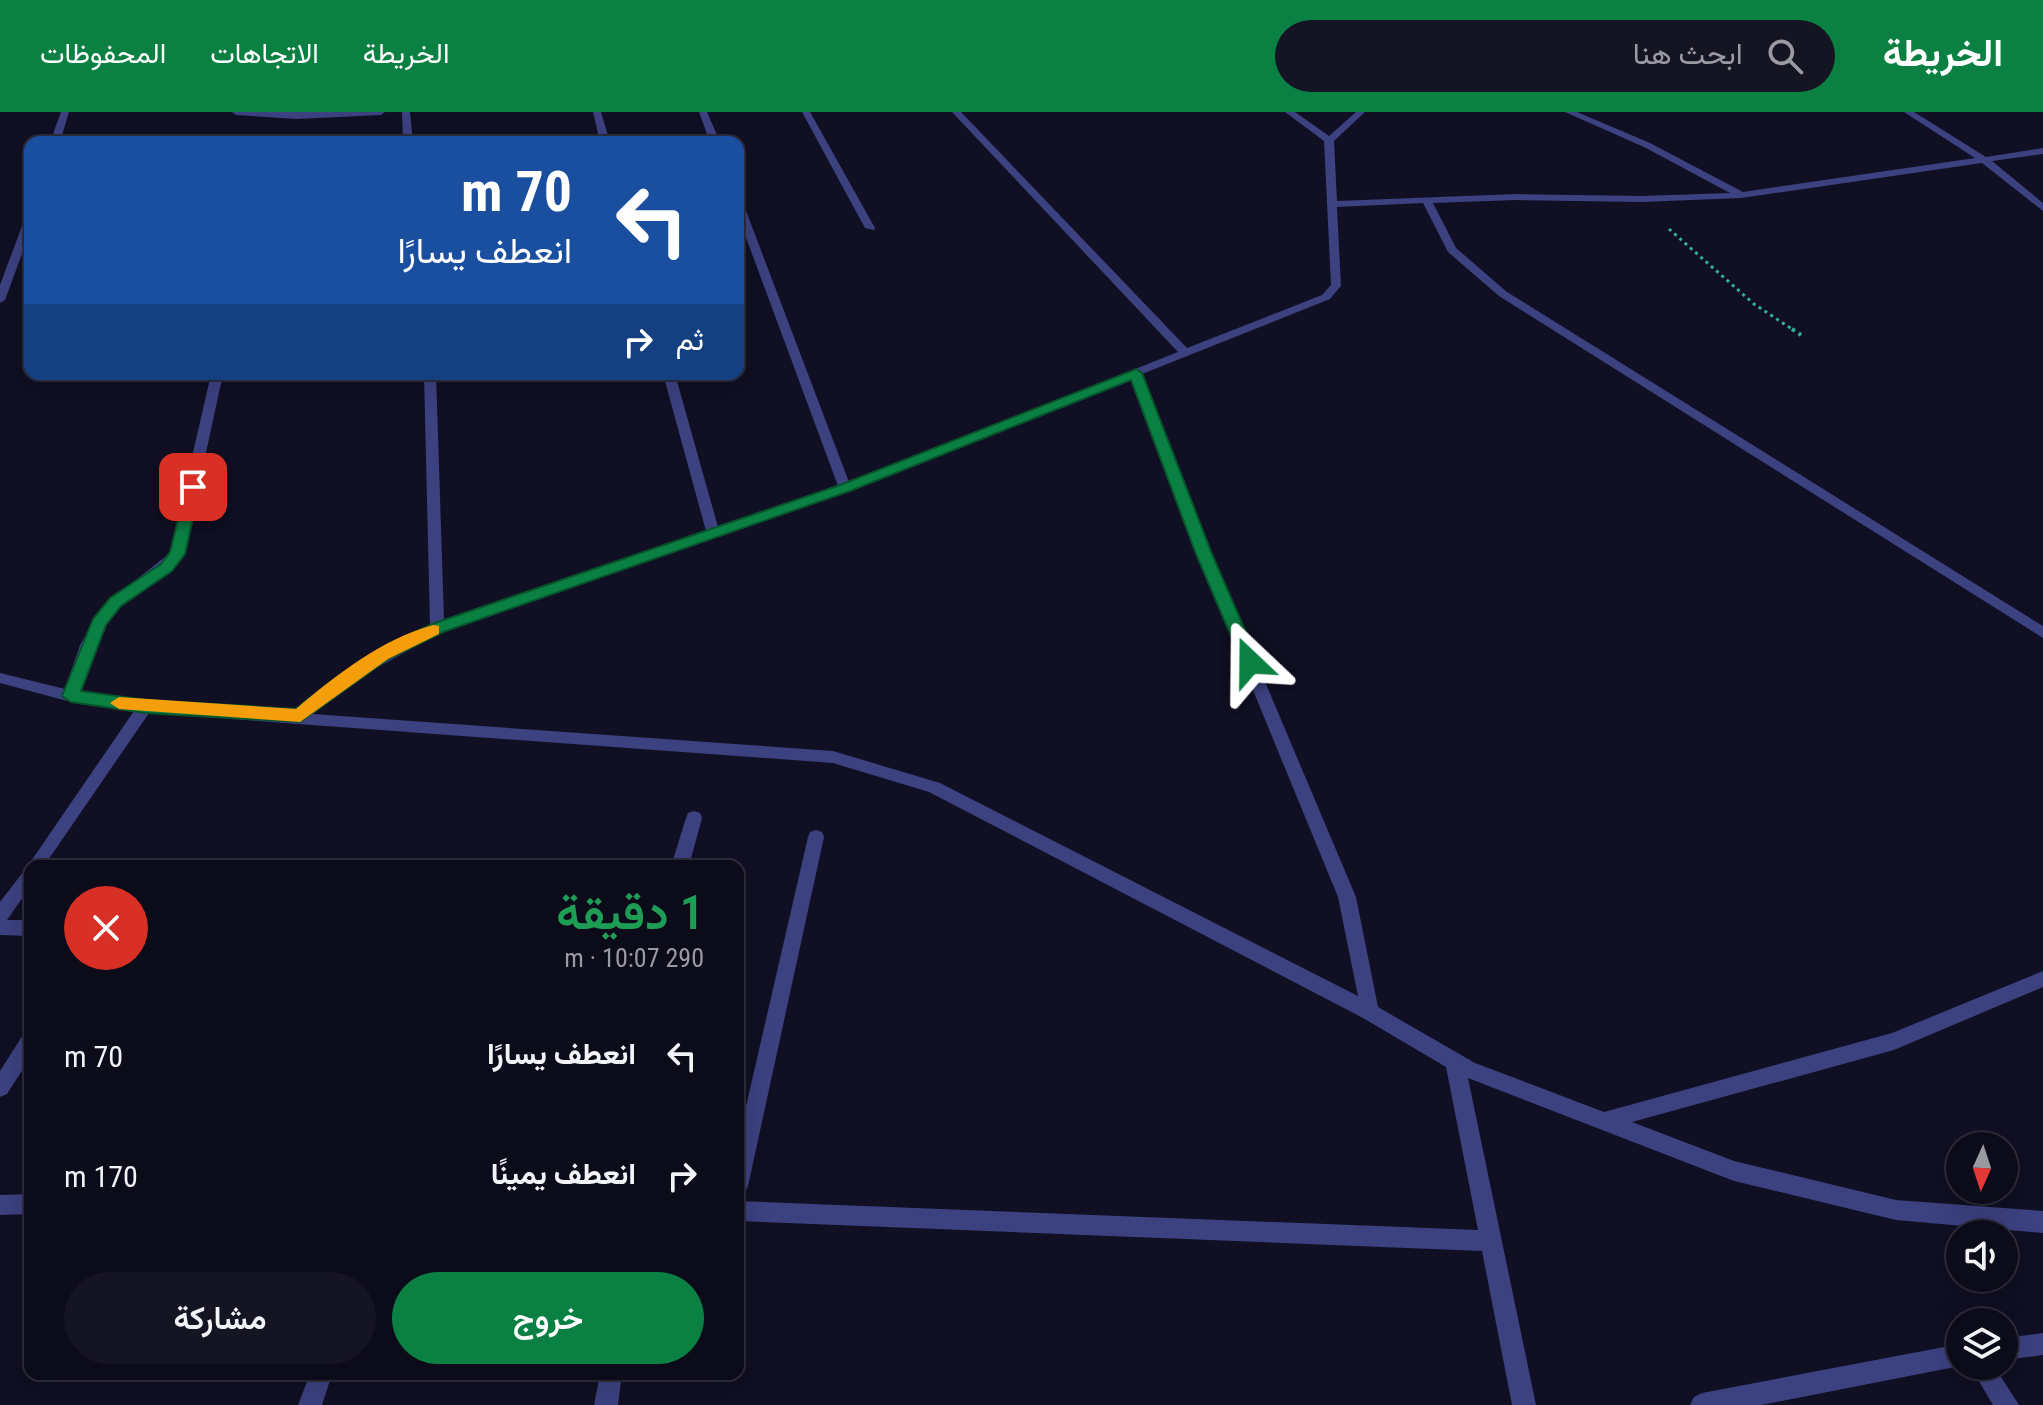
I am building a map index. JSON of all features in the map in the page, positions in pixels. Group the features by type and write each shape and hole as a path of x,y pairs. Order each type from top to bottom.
{"street":[{"path":"57,136 65,112"},
{"path":"236,112 297,116 381,112"},
{"path":"406,112 408,136"},
{"path":"597,112 603,136"},
{"path":"703,112 713,136"},
{"path":"806,112 870,228"},
{"path":"956,112 1184,352"},
{"path":"1289,112 1329,140"},
{"path":"1329,140 1361,112"},
{"path":"1569,112 1647,145 1741,195"},
{"path":"1908,112 1983,159 2043,208"},
{"path":"300,716 338,684 382,655 437,628 845,488 1184,352 1300,310 1326,297 1336,286 1329,140"},
{"path":"1331,204 1426,199 1642,199 1741,195 2043,151"},
{"path":"1426,199 1452,250 1503,294 2043,633"},
{"path":"744,219 845,488"},
{"path":"0,300 24,234"},
{"path":"1136,373 1204,554 1347,897 1370,1012"},
{"path":"71,696 98,623 116,602 166,567 177,554 216,380"},
{"path":"430,380 437,628"},
{"path":"671,380 714,535"},
{"path":"0,678 71,696 145,707 833,757 892,772 934,787 1370,1012 1468,1069 1734,1171 1896,1210 2043,1222"},
{"path":"39,860 145,707"},
{"path":"682,860 694,818"},
{"path":"744,1159 816,837"},
{"path":"0,916 24,882"},
{"path":"0,927 24,928"},
{"path":"1606,1120 1894,1041 2043,979"},
{"path":"0,1088 24,1050"},
{"path":"1455,1061 1524,1405"},
{"path":"0,1205 24,1204"},
{"path":"744,1211 1491,1241"},
{"path":"2018,1347 2043,1344"},
{"path":"1702,1405 1946,1358"},
{"path":"310,1405 319,1380"},
{"path":"606,1405 610,1380"},
{"path":"1990,1380 2007,1405"}],"path":[{"path":"1642,199 1726,282 1801,335"}],"slow traffic":[{"path":"119,703 300,716 338,684 382,655 433,630"}],"route":[{"path":"193,487 177,554 166,567 116,602 98,623 71,696 145,707 300,716 338,684 382,655 437,628 845,488 1136,373 1204,554 1250,662"}]}
